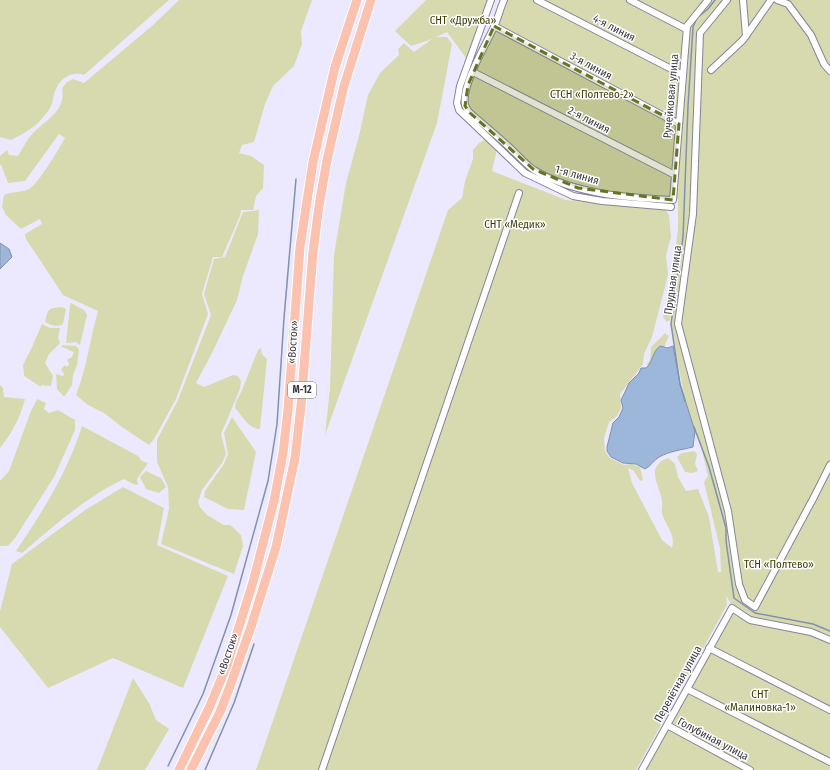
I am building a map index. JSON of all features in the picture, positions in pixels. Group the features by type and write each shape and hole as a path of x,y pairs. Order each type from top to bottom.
{"highway":[{"name":"«Восток»","path":"179,770 209,708 227,665 253,582 274,501 283,453 288,410 300,247 313,162 335,66 356,0"},
{"name":"«Восток»","path":"191,770 220,712 229,689 251,627 276,547 294,458 301,406 313,252 327,160 344,86 372,0"}],"street":[{"path":"491,0 460,86 457,103 459,110 525,173 573,196 602,202 671,207"},
{"path":"473,72 504,0"},
{"name":"4-я линия","path":"537,0 683,74"},
{"path":"630,0 686,29 708,0"},
{"name":"Прудная улица","path":"727,0 700,33 693,214 678,324 728,511 739,584 745,600 755,607 830,465"},
{"path":"743,0 746,36"},
{"path":"711,70 746,36 771,0"},
{"path":"777,0 789,3 811,35 824,64 830,71"},
{"name":"3-я линия","path":"494,26 679,124"},
{"name":"Ручейковая улица","path":"673,200 686,29"},
{"name":"2-я линия","path":"473,72 675,175"},
{"name":"1-я линия","path":"473,72 465,96 465,106 470,113 533,169 555,180 578,188 636,198 673,200"},
{"path":"322,770 519,193"},
{"name":"Перелётная улица","path":"643,769 732,608 750,620 811,632 830,640"},
{"path":"709,648 830,710"},
{"path":"687,689 830,762"},
{"name":"Голубиная улица","path":"666,726 750,770"}],"highlighted area":[{"path":"494,26 679,124 673,200 578,188 533,169 470,113 465,106 468,85"}],"green space":[{"path":"0,0 169,0 84,75 74,74 65,77 58,84 50,108 40,121 30,129 11,140 0,137"},
{"path":"179,0 312,0 301,31 302,44 294,66 273,86 265,104 254,142 242,145 239,153 251,156 264,165 263,188 256,196 253,210 241,210 240,216 222,257 213,257 202,294 208,314 176,399 154,439 149,445 104,413 88,405 76,395 83,374 98,311 63,295 26,239 25,234 42,224 40,219 21,229 6,215 2,207 4,195 20,192 33,186 48,166 65,138 59,134 25,181 8,183 0,165 0,156 7,150 9,155 18,156 32,135 58,109 61,103 62,88 67,82 73,79 84,83 153,25"},
{"name":"СНТ «Дружба»","path":"426,0 491,0 469,62 447,32 436,37 447,37 452,44 437,123 325,435 330,389 334,255 346,183 359,136 368,95 380,73 399,55 398,49 404,43 414,52 432,39 411,46 395,31"},
{"path":"504,0 830,0 830,770 642,770 733,606 726,596 727,605 636,770 256,770 448,210 462,198 465,181 473,159 473,150 479,143 487,139 498,145 492,171 566,200 665,209 669,215 671,237 666,255 668,274 652,337 644,354 643,364 620,394 621,408 617,416 609,422 604,438 605,451 610,458 624,465 631,464 640,467 643,480 640,481 633,470 628,468 632,483 662,540 672,548 673,538 663,518 661,495 655,477 655,471 661,462 668,458 675,464 678,477 686,491 698,489 709,517 718,572 721,572 720,548 704,482 708,476 701,446 686,407 671,324 676,287 670,320 667,322 663,317 674,264 678,228 678,199 673,200 578,188 533,169 470,113 465,96"},
{"path":"259,210 258,234 243,276 237,300 196,383 204,387 233,375 238,376 241,381 240,389 221,434 226,454 222,463 202,490 198,502 200,507 207,515 224,525 230,525 241,535 243,546 234,574 161,544 169,509 168,487 157,462 157,440 178,400 211,315 204,294 214,259 225,257 243,212"},
{"path":"71,303 84,310 87,315 80,345 76,342 66,343"},
{"path":"62,307 66,309 63,324 56,326 45,322 49,310"},
{"path":"42,324 50,328 60,328 58,338 60,343 49,354 45,363 53,376 51,386 41,385 41,387 24,376 23,365"},
{"path":"665,333 669,336 664,347 660,346 648,366 647,364 650,360 651,347"},
{"path":"62,345 76,346 79,350 72,385 64,397 57,389 56,374 63,376 64,374 61,369 65,365 67,367 69,364 67,360 72,357 74,352 62,347"},
{"path":"261,348 262,354 267,359 260,429 252,427 235,408 236,402 258,350"},
{"path":"0,385 3,388 4,397 25,399 21,413 15,425 0,448"},
{"path":"37,399 46,403 44,409 49,413 58,410 75,420 75,430 54,477 15,538 8,546 0,546 0,481 9,471 31,411"},
{"path":"232,417 256,452 244,510 228,509 204,497 205,491 224,464 228,454 224,433"},
{"path":"82,426 138,456 142,461 148,463 137,479 138,485 124,479 110,486 83,503 22,553 16,551 36,521 62,476"},
{"path":"694,451 697,454 695,464 698,471 692,473 685,472 677,457 682,453"},
{"path":"146,471 161,478 166,487 159,493 146,489 140,477"},
{"path":"123,487 164,508 157,545 228,576 183,688 113,658 48,688 0,627 0,611 12,564 85,510"},
{"path":"133,678 149,703 156,720 169,729 145,770 97,770"}],"water":[{"path":"0,243 9,249 12,257 0,269"},
{"path":"660,346 668,348 673,346 680,384 695,431 693,447 663,455 657,458 645,469 636,464 623,463 611,457 607,451 607,447 613,423 619,417 623,408 621,400 629,383 639,373 641,368 646,368 648,366 655,351"}],"waterway":[{"path":"698,17 708,9 715,0"},
{"path":"685,401 680,384 671,324 683,237 688,106 693,27 696,20"},
{"path":"168,766 203,694 231,615 268,481 277,424 284,318 296,179"},
{"path":"694,427 709,467 726,528 726,541 734,598 755,613 813,624 830,631"},
{"path":"205,770 234,703 254,644"}],"park label":[{"name":"СТСН «Полтево-2»","path":"592,94"},
{"name":"СНТ «Медик»","path":"515,224"},
{"name":"ТСН «Полтево»","path":"779,564"},
{"name":"СНТ «Малиновка-1»","path":"760,700"}]}
